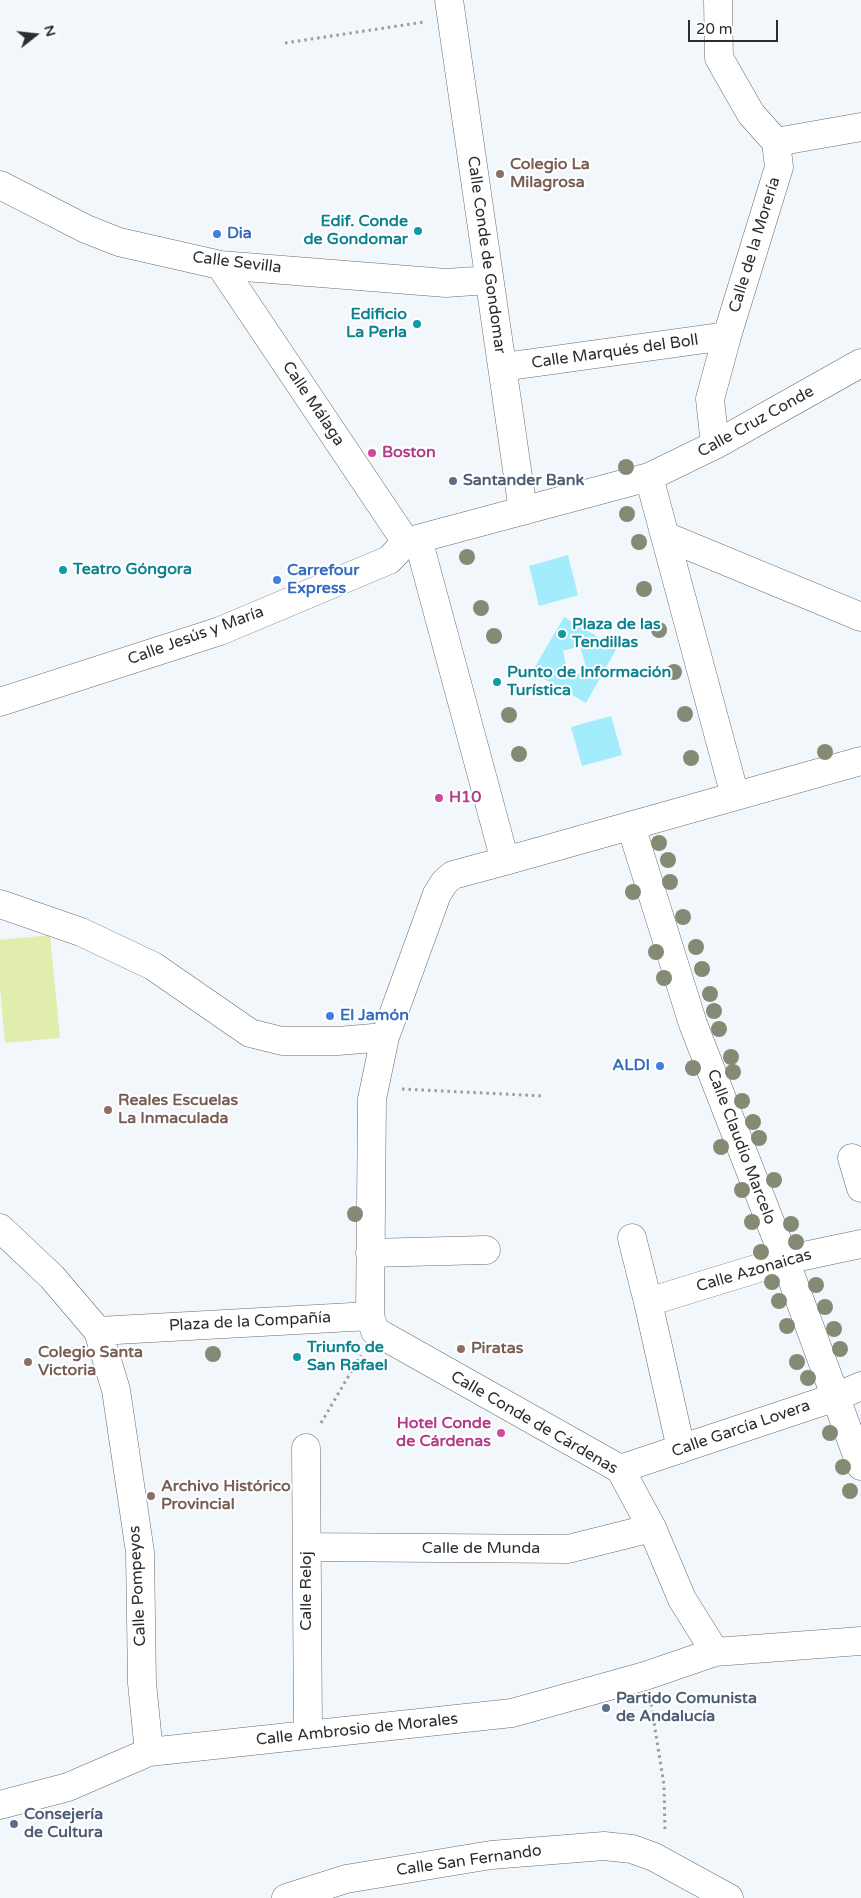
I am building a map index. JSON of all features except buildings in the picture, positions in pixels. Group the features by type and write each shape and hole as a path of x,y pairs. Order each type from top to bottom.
{"street":[{"path":"718,0 719,58 751,114 776,142 861,127"},
{"name":"Calle Conde de Gondomar","path":"450,9 523,511"},
{"name":"Calle de la Morería","path":"715,445 710,398 779,167 776,142"},
{"name":"Calle Sevilla","path":"0,185 86,229 119,242 220,265 446,283 489,280"},
{"name":"Calle Málaga","path":"220,265 404,547"},
{"name":"Calle Marqués del Boll","path":"503,367 727,336"},
{"name":"Calle Cruz Conde","path":"649,477 715,445 860,366"},
{"path":"505,861 404,547 523,511 649,477 735,796"},
{"path":"665,536 861,618"},
{"name":"Calle Jesús y María","path":"0,702 220,631 404,547"},
{"path":"372,1323 370,1252 372,1099 385,1037 437,894 444,883 453,875 861,761"},
{"name":"Calle Claudio Marcelo","path":"631,826 693,1024 785,1260 861,1466"},
{"path":"0,904 82,932 153,966 250,1033 282,1041 385,1037"},
{"path":"852,1158 861,1188"},
{"path":"0,1228 52,1277 78,1306 107,1331"},
{"path":"632,1238 681,1449"},
{"name":"Calle Azonaicas","path":"648,1302 785,1260 861,1244"},
{"path":"370,1252 486,1250"},
{"name":"Plaza de la Compañía","path":"107,1331 372,1323"},
{"name":"Calle Conde de Cárdenas","path":"372,1323 620,1469 652,1528 682,1599 715,1652"},
{"name":"Calle Pompeyos","path":"107,1331 140,1552 142,1683 149,1752"},
{"name":"Calle García Lovera","path":"620,1469 836,1397 861,1386"},
{"name":"Calle Reloj","path":"306,1448 308,1734"},
{"name":"Calle de Munda","path":"307,1547 568,1549 652,1528"},
{"name":"Calle Ambrosio de Morales","path":"0,1805 68,1787 149,1752 512,1714 645,1676 715,1652 861,1641"},
{"name":"Calle San Fernando","path":"286,1898 346,1879 491,1855 604,1846 632,1849 654,1858 729,1898"}],"path":[{"path":"285,43 450,9"},
{"path":"397,1088 544,1096"},
{"path":"306,1448 372,1323"},
{"path":"645,1676 664,1785 665,1836 654,1858"}],"green space":[{"path":"50,935 60,1038 5,1043 0,989 0,940"}],"water":[{"path":"568,555 578,595 539,606 529,566"},
{"path":"564,617 617,648 586,703 532,672","holes":["580,646 587,671 569,677 563,651"]},
{"path":"611,716 622,755 582,766 571,727"}],"place":[{"name":"Colegio La Milagrosa","path":"500,174"},
{"name":"Edif. Conde de Gondomar","path":"418,231"},
{"name":"Dia","path":"217,234"},
{"name":"Edificio La Perla","path":"417,324"},
{"name":"Boston","path":"372,453"},
{"name":"Santander Bank","path":"453,481"},
{"name":"Teatro Góngora","path":"63,570"},
{"name":"Carrefour Express","path":"277,580"},
{"name":"Plaza de las Tendillas","path":"562,634"},
{"name":"Punto de Información Turística","path":"497,682"},
{"name":"H10","path":"439,798"},
{"name":"El Jamón","path":"330,1016"},
{"name":"ALDI","path":"660,1066"},
{"name":"Reales Escuelas La Inmaculada","path":"108,1110"},
{"name":"Piratas","path":"461,1349"},
{"name":"Triunfo de San Rafael","path":"297,1357"},
{"name":"Colegio Santa Victoria","path":"28,1362"},
{"name":"Hotel Conde de Cárdenas","path":"501,1433"},
{"name":"Archivo Histórico Provincial","path":"151,1496"},
{"name":"Partido Comunista de Andalucía","path":"606,1708"},
{"name":"Consejería de Cultura","path":"14,1824"}]}
